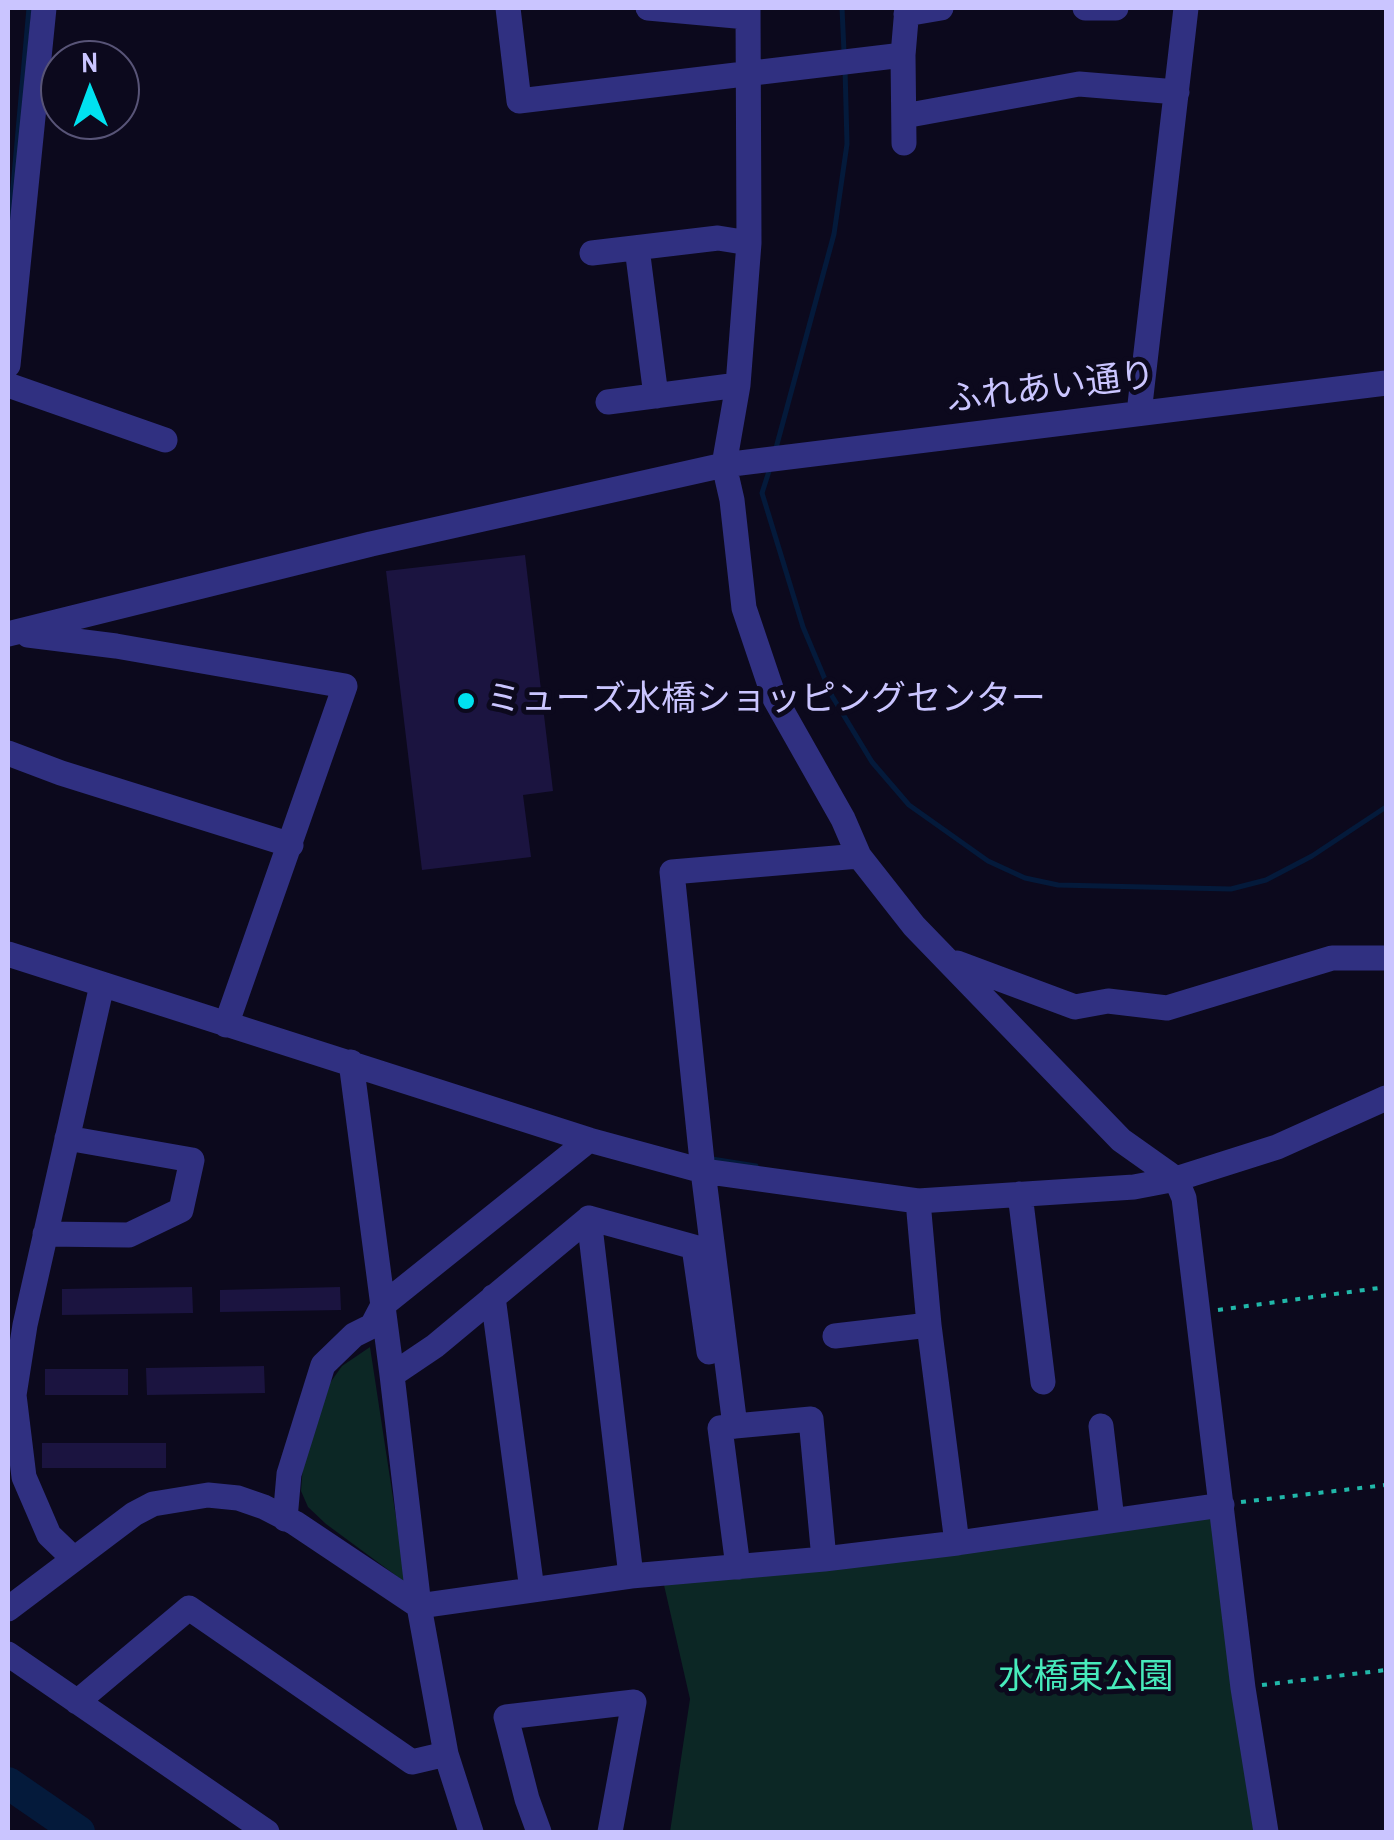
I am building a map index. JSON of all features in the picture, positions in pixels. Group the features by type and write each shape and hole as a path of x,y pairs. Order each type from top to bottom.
{"street":[{"path":"8,364 44,8"},
{"path":"508,8 519,101 902,54"},
{"path":"648,8 747,12 749,243 738,385 724,465 732,500 744,608 774,697 859,856 914,926 1121,1140 1176,1179 1184,1198 1243,1688 1266,1832"},
{"path":"904,143 902,54 907,11 941,8"},
{"path":"1085,8 1116,8"},
{"path":"1139,413 1186,8"},
{"path":"904,116 1079,84 1176,92"},
{"path":"592,253 718,238 749,243"},
{"path":"637,248 656,396"},
{"name":"ふれあい通り","path":"10,634 371,544 724,465 1386,383"},
{"path":"8,385 166,440"},
{"path":"608,402 738,385"},
{"path":"10,634 116,646 345,686 226,1025"},
{"path":"8,753 291,845"},
{"path":"738,1567 728,1427 672,872 859,856"},
{"path":"8,954 589,1140 703,1171 918,1201 1134,1187 1176,1179 1277,1148 1386,1098"},
{"path":"947,960 1076,1007 1108,1001 1167,1008 1332,958 1386,958"},
{"path":"73,1558 49,1536 24,1477 14,1395 16,1327 45,1234 102,985"},
{"path":"351,1062 418,1606 446,1754 471,1832"},
{"path":"45,1234 129,1235 181,1210 192,1160 67,1138"},
{"path":"284,1519 298,1437 323,1365 354,1335 372,1326 383,1305 589,1140"},
{"path":"1020,1194 1042,1382"},
{"path":"918,1201 929,1325 957,1542"},
{"path":"589,1218 694,1247 728,1427"},
{"path":"392,1375 435,1346 589,1218"},
{"path":"589,1218 631,1576"},
{"path":"493,1298 532,1590"},
{"path":"835,1336 929,1325"},
{"path":"728,1427 811,1419 824,1559"},
{"path":"1100,1426 1112,1520"},
{"path":"8,1609 134,1514 154,1504 208,1495 238,1498 284,1519 418,1606 631,1576 824,1559 1222,1505"},
{"path":"77,1702 189,1608 412,1762 446,1754"},
{"path":"8,1654 267,1832"},
{"path":"539,1832 506,1717 634,1702 610,1832"}],"path":[{"path":"1198,1312 1386,1287"},
{"path":"1222,1505 1386,1486"},
{"path":"1243,1688 1386,1670"}],"green space":[{"path":"370,1347 406,1583 326,1524 308,1507 301,1491 303,1464 325,1390 342,1366"},
{"name":"水橋東公園","path":"1222,1505 1259,1832 670,1832 690,1699 664,1585"}],"building":[{"path":"525,555 553,791 523,795 531,857 422,870 386,571"},
{"path":"192,1287 193,1313 62,1315 62,1289"},
{"path":"340,1287 341,1310 220,1312 220,1290"},
{"path":"264,1366 265,1393 147,1395 146,1368"},
{"path":"45,1369 128,1369 128,1395 45,1395"},
{"path":"42,1443 166,1443 166,1468 42,1468"}],"waterway":[{"path":"8,243 29,8"},
{"path":"842,8 844,52"},
{"path":"776,448 834,234 847,144 845,68"},
{"path":"770,468 762,493 803,627 832,696 872,762 909,805 988,861 1025,878 1058,885 1231,889 1266,880 1312,856 1386,807"},
{"path":"712,1159 756,1166"},
{"path":"8,1783 79,1832"}],"place":[{"name":"ミューズ水橋ショッピングセンター","path":"466,701"}]}
